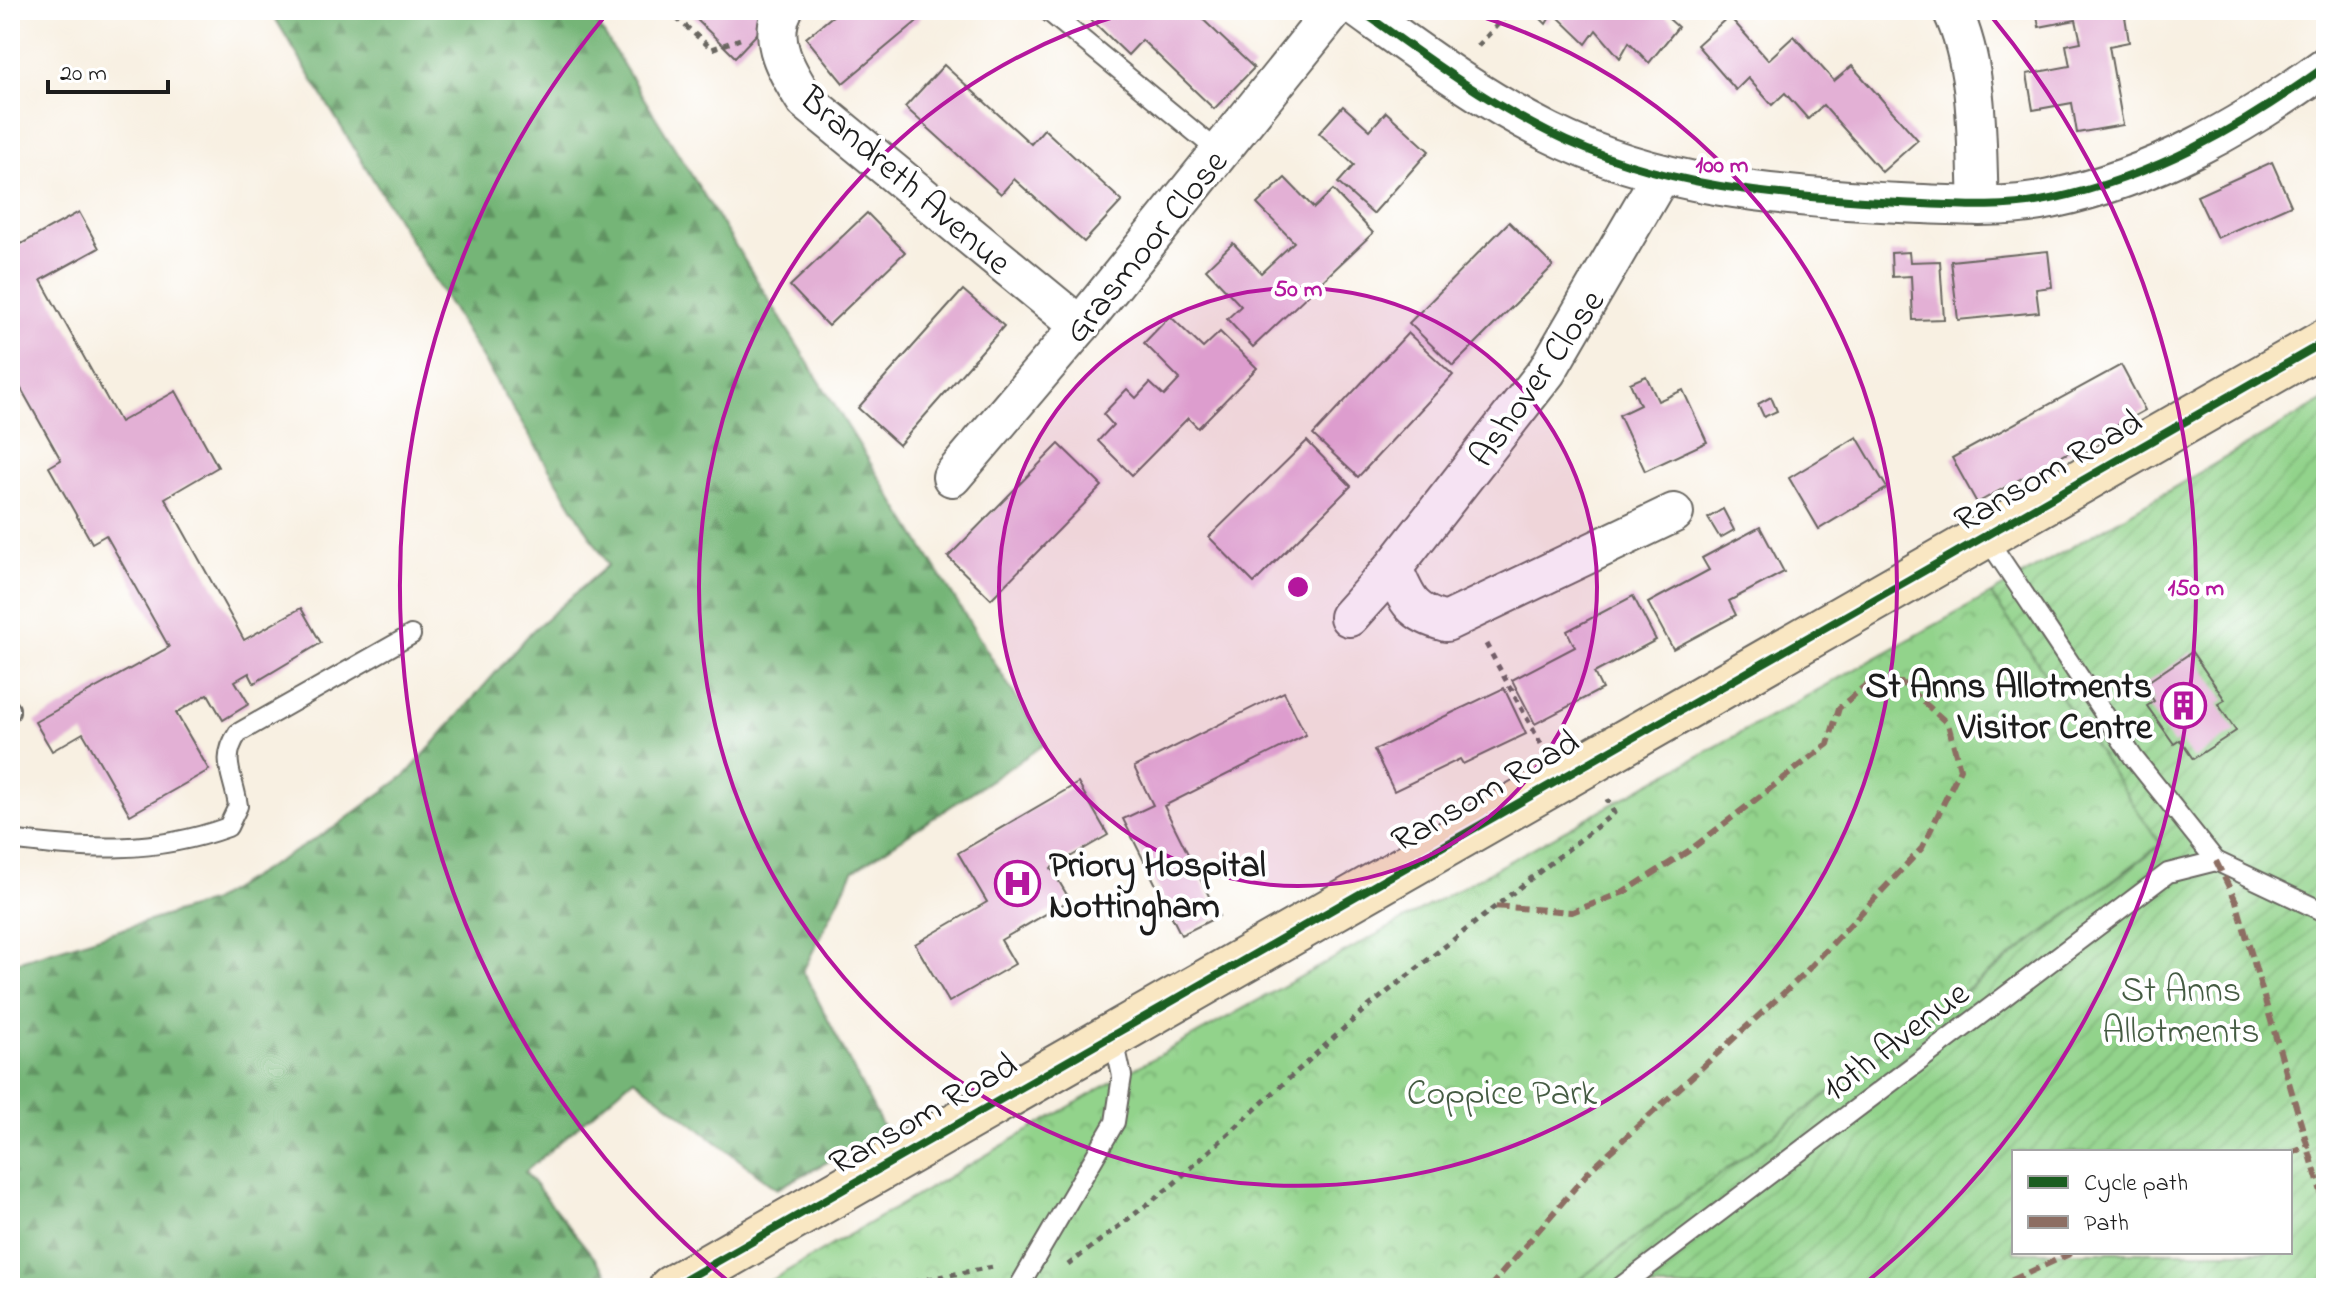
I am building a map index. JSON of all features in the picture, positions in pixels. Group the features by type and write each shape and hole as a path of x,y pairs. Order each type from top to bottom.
{"street":[{"name":"Grasmoor Close","path":"952,477 1080,326 1334,10"},
{"path":"1360,10 1460,83 1550,133 1661,175 1738,190 1809,197 1979,206 2051,199 2168,161 2263,111 2326,66"},
{"path":"1952,10 1965,37 1971,67 1979,206"},
{"name":"Brandreth Avenue","path":"779,18 785,68 805,100 1080,326"},
{"name":"Ashover Close","path":"1349,617 1393,568 1547,371 1592,299 1661,175"},
{"name":"Ransom Road","path":"671,1288 2326,341"},
{"path":"1393,568 1402,590 1420,615 1446,622 1674,513"}],"lane":[{"path":"1049,12 1219,152"},
{"path":"1986,537 2133,757 2216,861 2326,913"},
{"path":"10,840 118,850 158,847 228,827 238,806 227,765 228,747 238,733 411,635"},
{"name":"10th Avenue","path":"1619,1288 2168,873 2216,861"},
{"path":"1018,1288 1115,1122 1122,1076 1113,1034"}],"path":[{"path":"667,10 712,49 779,18"},
{"path":"1063,1269 1170,1187 1363,1011 1614,813 1573,770 1468,611"},
{"path":"880,1288 1034,1259"}],"green space":[{"path":"270,10 589,10 1045,744 853,871 803,971 885,1131 777,1189 634,1078 525,1172 614,1282 605,1288 10,1288 10,964 210,902 335,827 407,774 532,631 608,565"},
{"name":"St Anns Allotments","path":"2326,399 2326,1288 1568,1288 2161,845 1991,594"},
{"name":"Coppice Park","path":"1991,594 2161,844 1568,1288 758,1288 1134,1069"}],"building":[{"path":"687,10 763,10 772,18 735,57"},
{"path":"840,10 914,10 921,18 843,83 806,38"},
{"path":"1081,10 1193,10 1254,68 1214,109 1142,40 1128,55"},
{"path":"1532,10 1659,10 1678,27 1649,63 1629,42 1620,58 1596,30 1586,44 1553,12 1546,24"},
{"path":"2036,10 2124,10 2129,42 2109,46 2123,125 2077,133 2072,103 2033,110 2027,74 2070,66 2066,45 2081,42 2076,20 2039,27"},
{"path":"1729,16 1768,60 1794,36 1834,81 1852,66 1918,140 1882,172 1823,105 1808,119 1785,93 1772,105 1748,78 1736,90 1697,45"},
{"path":"944,65 1031,144 1044,129 1122,201 1084,242 1014,179 1001,194 905,107"},
{"path":"1343,106 1370,130 1386,112 1429,151 1373,214 1338,183 1354,165 1319,133"},
{"path":"2272,162 2291,205 2217,238 2197,196"},
{"path":"1285,178 1314,208 1333,190 1373,233 1253,347 1227,319 1241,306 1206,269 1233,243 1261,273 1294,242 1257,204"},
{"path":"79,212 99,248 41,280 120,422 176,391 218,467 165,498 244,640 301,608 321,643 254,683 249,673 235,681 249,704 223,720 208,694 176,713 209,770 130,815 83,733 52,751 35,722 169,647 106,535 92,543 49,467 61,460 10,369 10,250"},
{"path":"867,213 905,252 828,326 790,286"},
{"path":"1509,222 1553,266 1453,366 1409,323"},
{"path":"2048,251 2052,287 2036,289 2039,312 1958,320 1951,261"},
{"path":"1909,252 1910,262 1940,261 1944,319 1913,320 1911,276 1892,277 1891,253"},
{"path":"963,290 1004,326 899,445 858,408"},
{"path":"1170,316 1203,348 1220,332 1257,368 1198,428 1188,418 1132,475 1098,441 1113,425 1103,414 1127,389 1136,398 1150,383 1164,396 1180,379 1144,343"},
{"path":"1408,333 1453,375 1358,477 1313,435"},
{"path":"2121,365 2145,410 1977,503 1952,458"},
{"path":"1646,376 1658,401 1683,390 1707,442 1645,471 1619,415 1640,405 1630,383"},
{"path":"1771,397 1777,411 1764,417 1758,404"},
{"path":"1857,437 1887,488 1819,529 1789,478"},
{"path":"1307,441 1351,486 1254,583 1209,537"},
{"path":"1059,444 1102,486 991,599 948,557"},
{"path":"1723,509 1734,530 1720,538 1708,518"},
{"path":"1760,527 1784,572 1729,601 1736,615 1673,649 1648,603 1709,570 1702,558"},
{"path":"1633,596 1656,640 1594,673 1602,689 1535,724 1512,680 1575,647 1567,631"},
{"name":"St Anns Allotments Visitor Centre","path":"2192,652 2225,700 2218,704 2236,731 2193,759 2180,740 2174,744 2147,706 2154,701 2143,685"},
{"path":"1504,688 1526,734 1463,764 1460,759 1394,791 1374,750"},
{"path":"1284,692 1306,735 1164,806 1219,916 1181,935 1123,819 1153,805 1134,767"},
{"name":"Priory Hospital Nottingham","path":"1078,783 1108,835 1051,868 1070,900 1001,940 1015,964 949,1002 915,944 987,902 958,853"}],"marked path":[{"path":"1489,1288 1591,1169 1802,976 1922,848 1960,769 1948,724 1902,683 1867,684 1839,708 1828,744 1690,850 1624,892 1572,912 1493,906"},
{"path":"2216,861 2236,901 2326,1209"},
{"path":"2292,1153 2310,1145"},
{"path":"1995,1288 2070,1254"}],"cycle path":[{"path":"1360,10 1499,105 1589,151 1676,177 1720,186 1810,197 1957,206 1994,206 2051,199 2126,178 2229,129 2326,66"},
{"path":"671,1288 2326,341"}],"place":[{"name":"St Anns Allotments Visitor Centre","path":"2183,705"},
{"name":"Priory Hospital Nottingham","path":"1018,884"}]}
